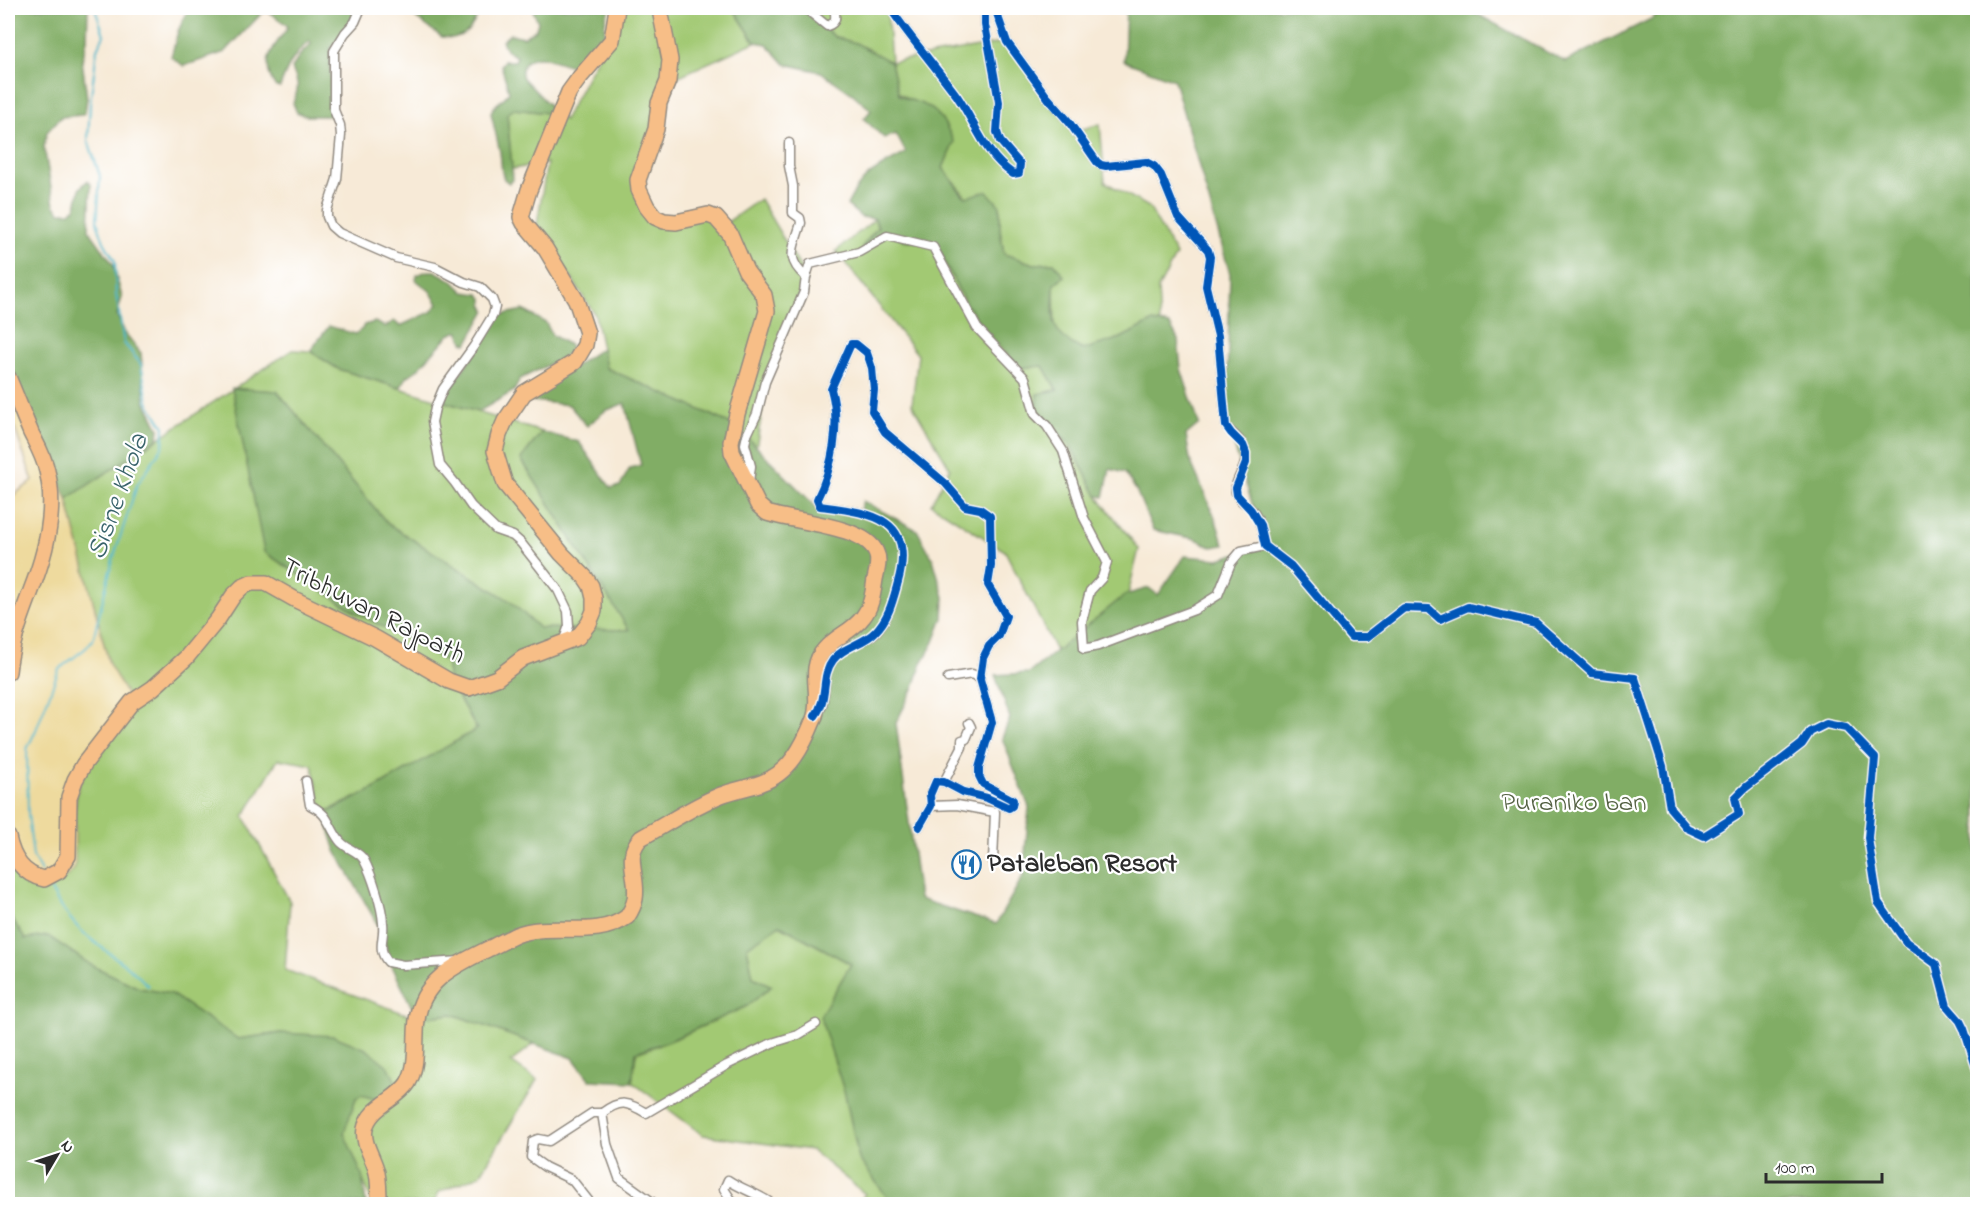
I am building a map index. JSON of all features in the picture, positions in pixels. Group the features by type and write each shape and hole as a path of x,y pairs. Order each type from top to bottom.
{"highway":[{"name":"Tribhuvan Rajpath","path":"8,837 17,861 28,873 44,879 60,871 68,856 69,797 84,764 132,702 153,688 186,658 218,619 233,596 242,587 251,583 266,583 375,638 462,687 469,688 498,678 523,658 578,637 589,623 594,611 591,586 505,484 495,451 502,428 524,393 574,362 585,345 587,333 576,300 545,248 521,217 529,190 569,92 612,40 617,8"},
{"path":"379,1204 376,1172 365,1140 365,1129 369,1119 401,1091 413,1071 417,1018 428,992 436,981 449,969 517,935 528,932 607,927 627,917 635,898 632,856 634,846 641,838 700,805 721,795 763,782 790,764 799,752 815,716 815,669 824,649 857,624 865,616 871,603 878,564 877,554 865,539 849,532 767,513 758,505 748,488 732,452 730,442 767,310 764,295 746,271 730,234 716,218 708,215 676,222 664,221 655,217 639,190 638,180 656,129 659,103 668,81 670,60 661,15 662,8"},
{"path":"8,377 44,460 50,507 46,545 21,615 9,657 8,672"}],"street":[{"path":"361,8 355,22 334,51 334,110 341,135 337,179 327,217 331,226 339,233 396,258 435,267 464,282 480,286 492,299 495,307 493,315 474,346 442,389 435,408 432,422 440,465 471,506 496,530 513,536 521,543 558,590 568,611 569,626 563,642"},
{"path":"807,8 827,26 834,22 836,17 834,8"},
{"path":"890,8 968,113 982,142 1013,174 1019,173 1020,164 1000,141 997,132 999,102 985,25 987,9 996,11 1007,42 1097,162 1107,166 1146,162 1154,166 1161,175 1178,217 1208,250 1210,256 1206,286 1218,336 1226,426 1243,445 1246,453 1246,463 1236,488 1237,495 1251,510 1260,525 1265,546 1291,566 1351,637 1367,637 1404,608 1429,609 1440,619 1468,607 1536,624 1592,673 1635,678 1663,766 1670,808 1687,828 1704,836 1739,814 1735,798 1803,744 1810,732 1826,724 1846,729 1875,758 1869,838 1878,902 1906,942 1936,964 1947,1006 1960,1020 1977,1073"},
{"path":"789,143 793,213 800,218 801,223 791,258 796,268 806,277"},
{"path":"748,488 751,466 745,444 747,435 757,414 765,382 804,292 810,264 859,252 886,236 933,247 977,328 1025,378 1035,414 1047,426 1062,451 1084,518 1107,562 1102,578 1090,591 1082,621 1084,649 1098,646 1194,610 1218,595 1231,563 1241,551 1265,546"},
{"path":"815,716 821,708 826,674 832,661 840,653 876,632 891,610 903,564 903,546 899,537 874,515 820,506 817,499 825,483 834,444 836,405 831,389 851,344 856,344 867,353 872,368 874,390 872,411 885,432 945,483 965,506 980,509 990,516 991,566 988,585 1006,616 999,636 989,646 983,658 980,679 992,722 979,768 979,776 983,784 1009,795 1013,800 1012,806 1009,808 987,798 963,792 945,782 936,782 930,795 931,806 919,827"},
{"path":"948,678 972,674 980,679"},
{"path":"945,782 962,747 962,740 966,739 971,727 969,723"},
{"path":"306,781 310,806 326,817 340,843 365,861 381,909 384,932 381,945 382,955 388,962 403,965 464,961"},
{"path":"931,806 957,805 994,812 993,861"},
{"path":"591,1204 572,1180 545,1167 531,1157 533,1141 538,1139 549,1141 592,1113 602,1113 614,1104 628,1103 646,1113 727,1065 772,1043 798,1035 816,1024"},
{"path":"602,1113 607,1144 619,1178 655,1204"},
{"path":"734,1204 724,1189 728,1180 772,1204"}],"green space":[{"path":"8,8 88,8 87,40 82,60 87,98 85,112 82,115 61,117 47,132 44,147 54,205 60,212 70,212 76,207 80,188 87,181 91,184 89,230 113,264 122,297 117,315 125,333 141,353 145,401 159,429 158,438 67,499 8,364"},
{"path":"189,8 356,8 350,24 330,49 331,100 328,107 331,116 307,116 297,113 293,103 297,85 292,68 311,44 310,41 291,62 280,87 276,87 268,70 268,63 272,49 287,29 287,25 268,12 262,13 225,52 184,66 171,57 178,31"},
{"path":"395,8 483,8 469,30 453,38 442,37 410,14"},
{"path":"532,8 610,8 605,22 604,45 580,66 537,57 524,64 523,78 551,107 548,113 514,109 507,114 513,179 509,183 504,179 502,172 491,113 509,91 501,65 504,61 515,61 517,57 507,51 502,41 510,34 524,37 536,29 538,22"},
{"path":"624,8 707,8 707,10 733,8 755,42 668,81 638,180 655,217 708,215 723,225 760,199 806,277 768,376 756,448 736,426 606,368 595,315 537,224 547,163 512,169 507,114 514,109 547,113 551,107 564,120"},
{"path":"733,8 801,8 835,37 856,43 891,62 899,95 932,109 947,127 954,142 943,168 962,194 966,197 987,191 1000,206 1000,231 1004,254 1034,264 1054,263 1064,276 1054,284 1054,316 1058,331 1072,344 1083,350 1121,338 1152,322 1170,325 1178,340 1181,369 1199,424 1186,435 1190,460 1214,515 1224,545 1212,547 1196,539 1153,530 1136,490 1125,473 1110,469 1104,497 1097,496 1070,445 1037,412 1037,394 1057,390 1043,366 1020,368 990,336 966,304 937,247 927,241 904,240 890,232 864,248 862,247 878,227 875,219 861,217 847,205 871,173 906,153 896,134 884,138 864,119 871,110 821,72 785,64 767,44 755,42"},
{"path":"801,8 887,8 891,62 1007,42 1076,131 1100,124 1105,182 1149,207 1176,255 1158,289 1160,323 1152,322 1121,338 1083,350 1067,342 1055,329 1054,284 1064,276 1054,263 1034,264 1004,254 1000,228 1000,206 966,197 943,168 954,142 928,107 903,96 892,88 842,38 835,37"},
{"name":"Puraniko ban","path":"1126,8 1466,8 1565,62 1651,19 1665,8 1977,8 1977,1204 892,1204 859,1159 845,1094 820,1016 851,964 780,925 747,947 753,977 772,986 747,1006 669,1041 636,1052 632,1082 590,1080 573,1058 452,1014 417,1018 393,968 380,929 336,851 324,814 372,790 477,729 449,681 446,661 357,613 264,552 232,388 277,391 388,524 510,601 539,628 629,630 521,459 542,432 579,442 611,488 620,486 630,468 641,465 625,403 605,411 587,426 569,405 531,401 542,388 602,348 606,368 736,426 817,508 858,515 863,501 917,530 933,559 944,597 943,618 934,642 922,663 914,687 896,723 919,899 996,924 1023,876 1029,807 1002,738 1010,718 995,675 1029,673 1125,595 1149,588 1158,595 1185,556 1219,559 1265,545 1226,420 1230,274 1174,80 1124,61"},
{"path":"875,219 877,228 863,246 890,232 907,241 927,241 937,247 966,304 990,336 1043,366 1057,390 1037,394 1037,412 1070,445 1097,496 1139,549 1128,594 1056,651 1005,551 931,504 950,468 912,404 918,355 836,251"},
{"path":"435,271 453,281 464,292 479,294 483,298 486,310 467,344 463,342 459,332 449,335 417,370 407,377 400,388 338,369 310,351 329,326 355,334 364,325 375,322 385,327 394,321 400,326 431,312 438,304 430,291 416,280 417,275"},
{"path":"523,310 546,323 552,335 571,346 568,353 520,379 514,391 478,412 442,401 496,316"},
{"path":"292,350 310,351 338,369 542,432 521,459 630,631 539,628 510,601 388,524 277,391 233,389"},
{"path":"232,390 357,613 446,661 449,681 477,730 372,790 323,813 312,765 278,759 244,816 290,902 285,970 417,1018 452,1014 534,1044 511,1062 537,1080 480,1175 439,1192 434,1204 373,1204 343,1133 356,1098 362,1095 384,1102 281,1033 238,1039 171,994 139,988 91,965 48,936 25,939 8,913 8,854 73,828 78,786 128,697 109,664 67,499"},
{"path":"8,913 25,939 48,936 91,965 139,988 171,994 238,1039 281,1033 334,1036 366,1049 389,1067 397,1085 384,1102 362,1095 356,1098 344,1133 362,1175 366,1204 8,1204"},
{"path":"779,925 851,964 845,1094 859,1159 892,1204 858,1204 865,1194 811,1150 703,1135 632,1082 636,1053 670,1041 747,1006 771,986 753,977 747,947"}],"sand":[{"path":"8,364 67,499 109,664 128,697 78,786 75,803 75,868 56,883 46,886 28,882 13,866 8,854 8,499 33,481 8,409"}],"waterway":[{"name":"Sisne Khola","path":"41,872 33,857 28,814 27,749 59,669 86,648 93,639 113,559 137,485 163,446 164,427 148,402 141,364 124,343 116,294 115,261 104,242 97,221 100,176 88,140 97,49 104,35 95,8"},
{"name":"Sisne Khola","path":"48,885 65,912 81,931 134,972 148,986"}],"cycle path":[{"path":"890,8 957,96 988,148 1013,174 1019,173 1020,164 1000,141 997,132 999,102 985,25 987,9 996,11 1007,42 1097,162 1106,166 1146,162 1154,166 1161,175 1178,217 1208,250 1210,257 1206,286 1218,336 1226,426 1243,445 1246,453 1246,463 1236,488 1237,495 1251,510 1260,525 1265,546 1291,566 1351,637 1367,637 1404,608 1429,609 1440,619 1468,607 1536,623 1592,673 1635,678 1663,766 1670,808 1687,828 1704,836 1739,814 1735,798 1802,744 1810,732 1826,724 1846,728 1875,758 1868,838 1878,902 1906,942 1936,964 1947,1006 1964,1029 1978,1073"},
{"path":"815,716 822,702 827,673 833,660 843,651 870,636 884,621 898,582 902,560 901,544 895,531 885,522 856,512 820,506 817,499 823,487 834,445 835,416 831,389 851,344 856,344 867,353 872,368 874,390 872,411 885,432 945,483 965,506 980,509 990,516 991,566 988,585 1006,616 999,636 989,646 983,658 980,679 992,722 979,768 979,776 983,784 1013,800 1012,806 1009,808 987,798 963,792 944,782 936,781 930,795 931,806 919,827"}],"place":[{"name":"Pataleban Resort","path":"966,864"}]}
